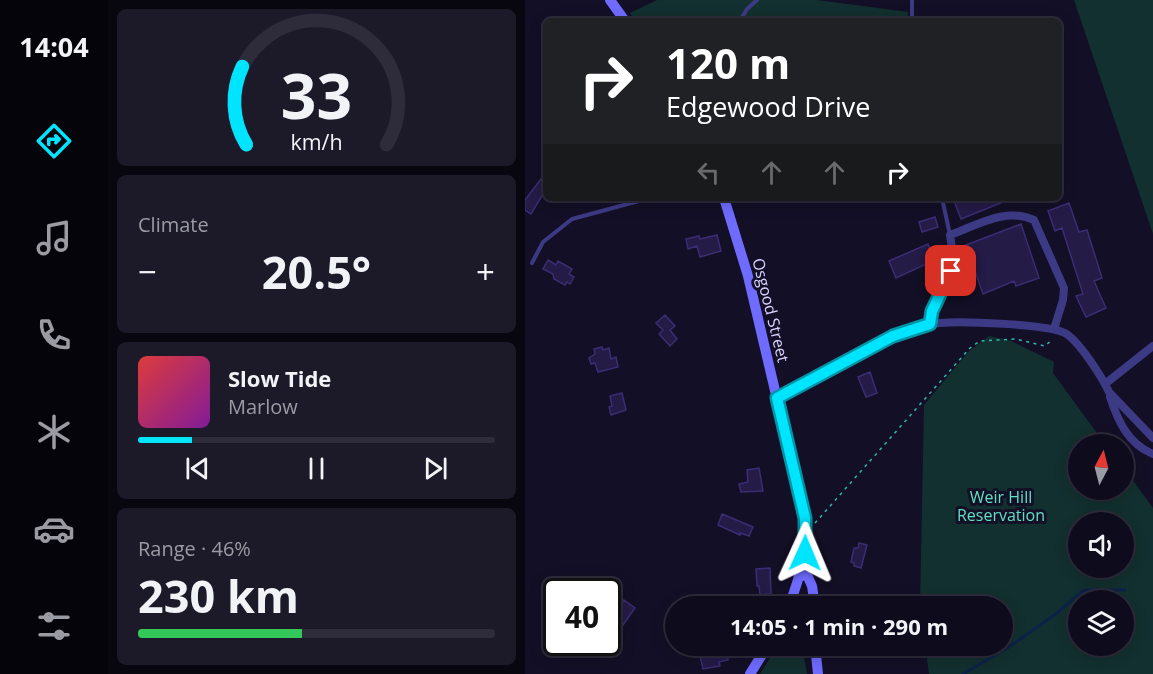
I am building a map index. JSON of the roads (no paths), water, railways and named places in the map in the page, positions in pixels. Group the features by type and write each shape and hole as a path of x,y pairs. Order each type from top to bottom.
{"street":[{"path":"610,0 623,18"},
{"name":"Osgood Street","path":"725,201 748,276 807,532 805,553 792,596"},
{"path":"930,324 932,311 951,271 953,255 950,236 1001,216 1021,214 1034,220 1064,288 1056,330"},
{"path":"777,398 893,336 930,324 952,322 1056,330 1066,334 1076,344 1107,388 1153,438"},
{"path":"1107,388 1153,346"},
{"path":"1107,388 1125,432 1135,443 1153,454"},
{"path":"800,574 809,577 814,596"},
{"path":"750,674 761,656"},
{"path":"816,656 818,674"}],"lane":[{"path":"742,18 747,9 757,0"},
{"path":"912,0 912,18"},
{"path":"532,263 543,242 572,219 639,201"},
{"path":"943,201 950,236"}],"waterway":[{"path":"963,674 1009,647 1068,604"}],"park label":[{"name":"Weir Hill Reservation","path":"1001,506"}]}
